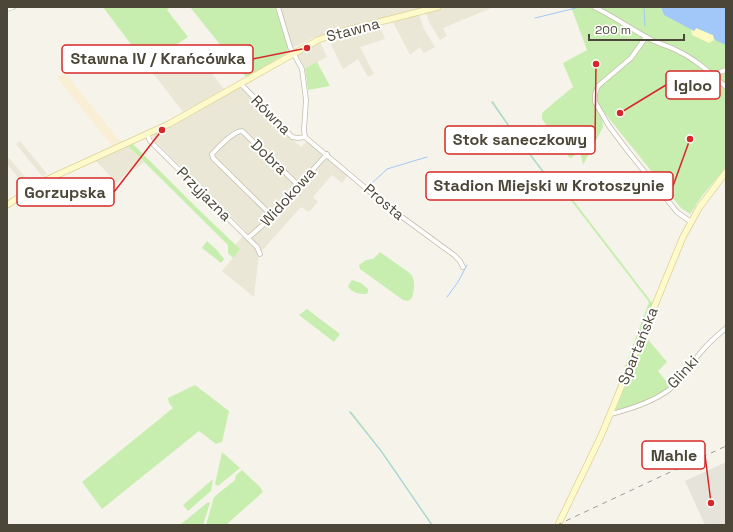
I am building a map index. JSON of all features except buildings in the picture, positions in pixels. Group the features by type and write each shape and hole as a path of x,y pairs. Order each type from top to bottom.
{"street":[{"path":"7,9 12,7"},
{"path":"278,7 290,46 301,66 305,86 305,137"},
{"path":"594,7 646,37 687,56 702,66 726,87"},
{"name":"Stawna","path":"7,204 44,180 169,124 309,44 330,35 435,8"},
{"path":"646,37 631,58 601,83 596,90 596,104 609,126 677,212 691,222"},
{"path":"715,77 720,72 726,70"},
{"name":"Równa","path":"241,84 292,137 305,137"},
{"name":"Dobra","path":"271,215 213,158 212,154 238,131 242,131 299,186"},
{"name":"Przyjazna","path":"147,134 150,141 257,247 260,254"},
{"name":"Prosta","path":"305,137 393,210 454,255 463,267"},
{"name":"Widokowa","path":"248,238 262,226 327,154"},
{"name":"Spartańska","path":"558,525 611,414 671,265 691,222 709,192 726,172"},
{"name":"Glinki","path":"611,414 640,405 671,388 682,377 703,349 726,328"}],"shaded area":[{"path":"280,7 428,7 331,32 311,39 293,48"},
{"path":"442,7 494,7 443,28 447,36 440,40 429,22 426,13"},
{"path":"419,15 424,29 435,47 424,53 420,47 410,55 393,22"},
{"path":"380,26 385,39 360,47 374,74 368,77 358,59 343,69 328,38 352,32 353,34"},
{"path":"320,42 327,57 305,68 297,54"},
{"path":"147,49 158,64 172,57 174,52 204,63 224,89 183,112 139,55"},
{"path":"64,72 121,142 112,146 57,78"},
{"path":"239,88 242,89 301,147 307,141 348,175 342,183 332,175 313,197 318,202 309,212 301,207 259,254 254,297 222,271 240,249 235,245 247,232 152,138 153,135 189,117"},
{"path":"20,141 47,174 42,176 16,144"},
{"path":"128,146 144,162 136,169 133,166 117,183 96,161"},
{"path":"9,158 31,184 26,187 7,164 7,159"},
{"path":"726,462 726,525 705,525 685,481"}],"green space":[{"path":"103,7 170,7 167,10 188,37 167,51 172,57 158,64 147,49 139,55"},
{"path":"190,7 275,7 288,48 287,53 246,77"},
{"path":"571,7 726,7 726,167 702,196 690,214 681,208 599,106 603,127 583,165 580,151 571,158 569,157 542,119 542,114 544,111 573,87 563,63 587,50"},
{"path":"317,62 330,86 308,90 305,68"},
{"path":"493,101 514,132 563,196 561,197 512,132 491,102"},
{"path":"133,144 240,249 233,258 228,253 228,245 128,146"},
{"path":"567,192 653,304 610,407 649,302 566,194"},
{"path":"207,241 224,259 221,263 202,248"},
{"path":"380,252 411,274 414,280 414,289 412,298 408,301 403,300 360,269 359,265 366,260 373,259"},
{"path":"352,280 361,283 368,289 368,293 361,294 352,291 348,287"},
{"path":"307,309 340,334 334,342 299,315"},
{"path":"645,336 667,362 658,371 671,387 644,401 615,412"},
{"path":"195,385 229,411 222,442 216,444 199,431 102,509 82,482 173,408 169,403 168,398"},
{"path":"351,411 383,452 433,525 431,525 381,452 349,412"},
{"path":"222,452 240,468 218,486 215,484"},
{"path":"242,470 260,487 263,492 226,525 206,525 214,497 235,480 236,475"},
{"path":"213,479 211,491 188,511 183,505"},
{"path":"208,502 210,503 203,525 180,525"}],"sand":[{"path":"696,28 713,35 714,40 709,43 692,35 691,29 694,31"}],"water":[{"path":"661,7 726,7 726,45 715,40 713,35 696,28 694,31 664,15"}],"waterway":[{"path":"535,18 580,7"},
{"path":"644,8 645,26"},
{"path":"492,102 560,194 564,192"},
{"path":"368,187 387,169 427,157"},
{"path":"447,297 458,282 467,265"},
{"path":"350,412 381,451 432,525"}],"railway":[{"path":"557,525 726,446"}],"place":[{"name":"Stawna IV / Krańcówka","path":"307,48"},
{"name":"Stok saneczkowy","path":"596,64"},
{"name":"Igloo","path":"620,113"},
{"name":"Gorzupska","path":"162,130"},
{"name":"Stadion Miejski w Krotoszynie","path":"690,139"},
{"name":"Mahle","path":"711,503"}]}
